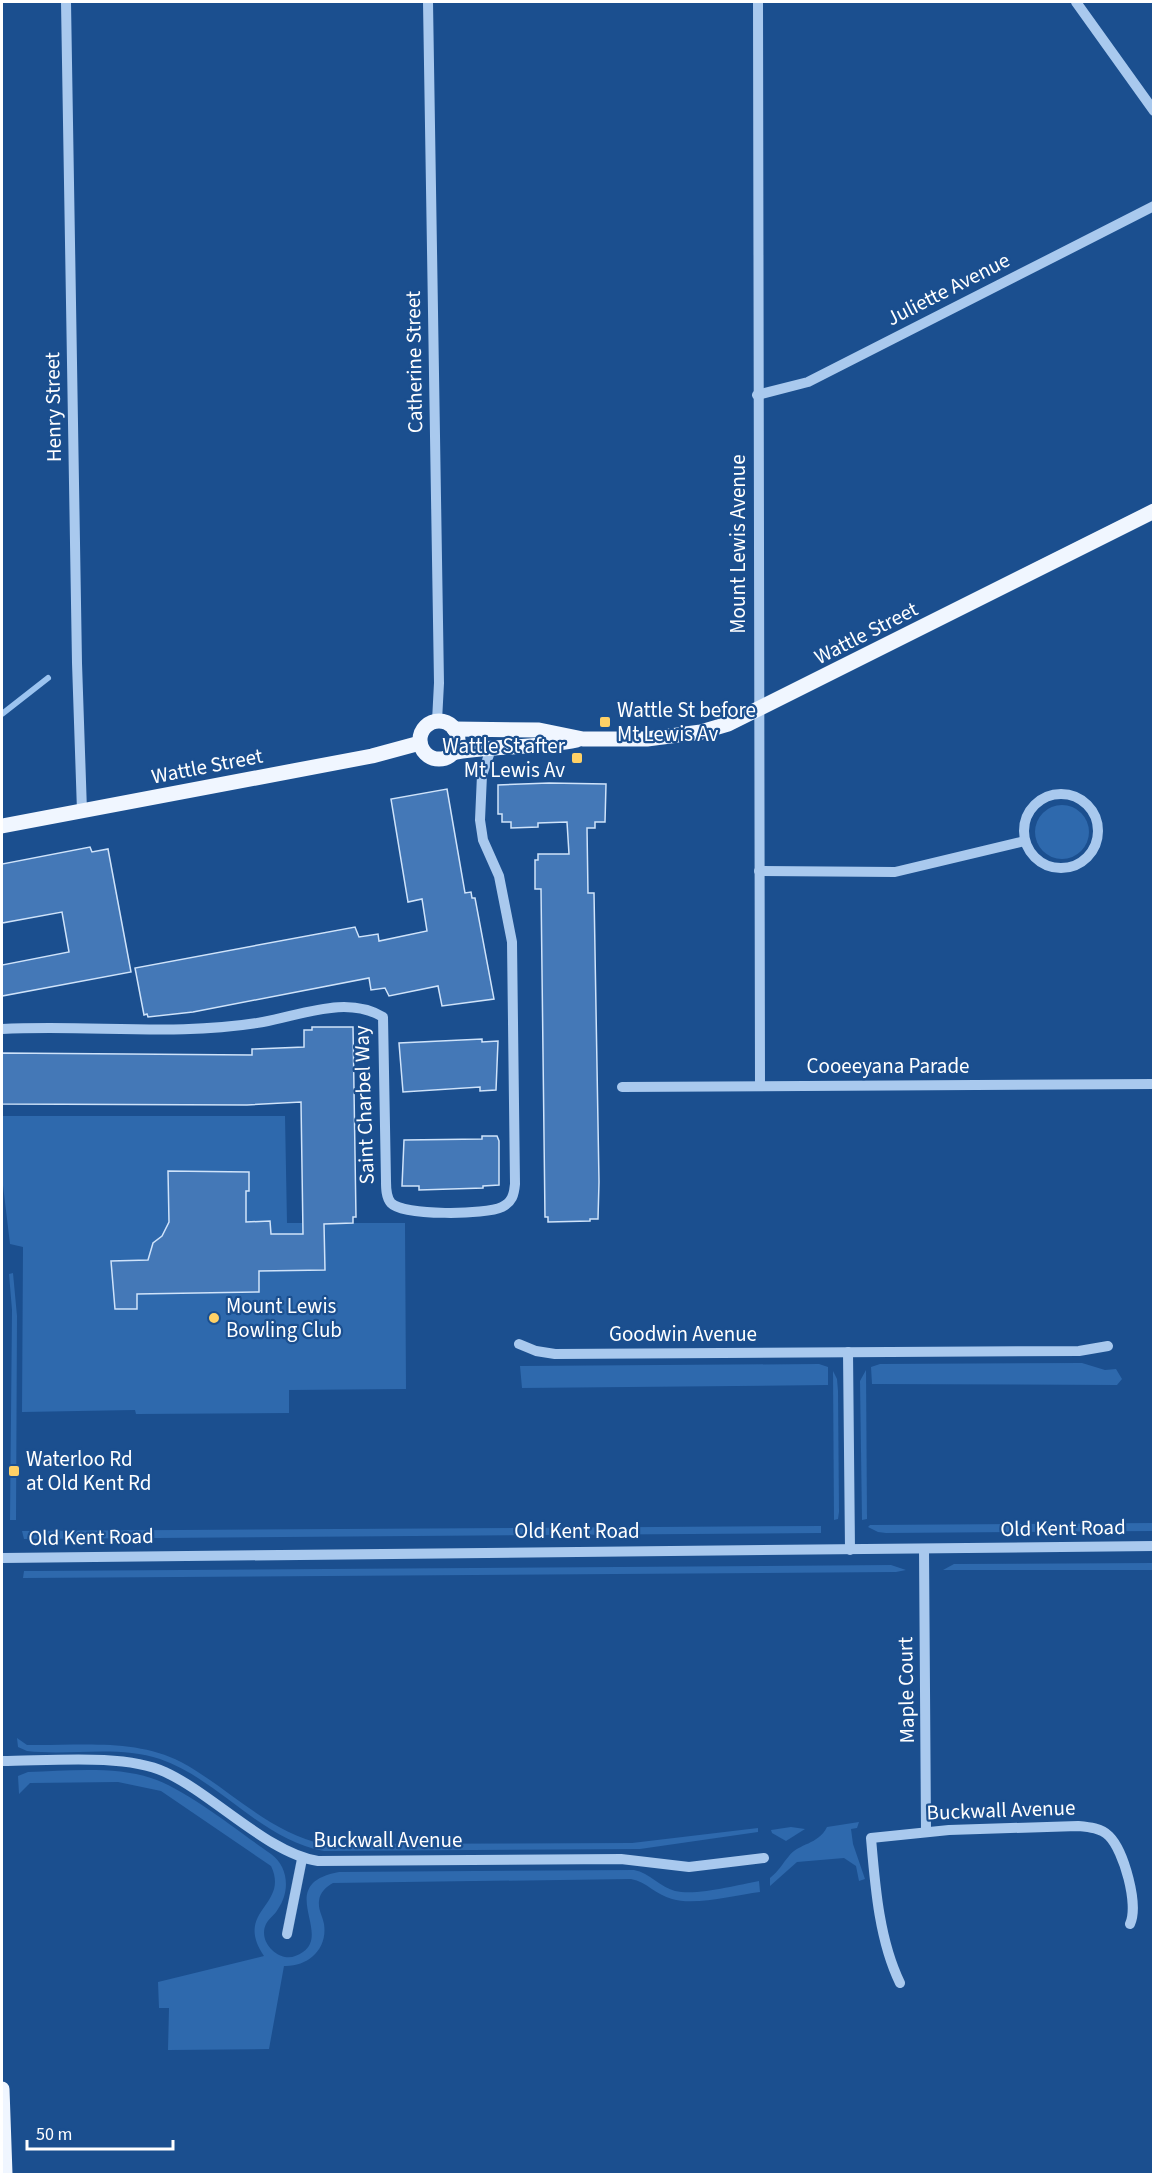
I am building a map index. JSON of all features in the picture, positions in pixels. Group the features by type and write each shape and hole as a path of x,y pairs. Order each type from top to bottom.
{"main road":[{"name":"Wattle Street","path":"454,729 540,730 583,739 646,739 701,732 759,710 1154,511"},
{"path":"437,721 454,729 457,742 452,753 446,757 433,757 427,754 420,743 422,731 437,721"},
{"name":"Wattle Street","path":"452,753 492,746 550,746 583,739"},
{"name":"Wattle Street","path":"2,826 372,756 420,743"},
{"path":"2,2089 5,2175"}],"street":[{"name":"Henry Street","path":"66,2 77,652 82,811"},
{"name":"Catherine Street","path":"428,2 439,683 437,721"},
{"name":"Mount Lewis Avenue","path":"758,2 760,1086"},
{"path":"1076,2 1154,111"},
{"name":"Juliette Avenue","path":"757,395 796,387 808,382 1154,206"},
{"name":"Saint Charbel Way","path":"2,1029 212,1028 262,1022 338,1007 358,1006 383,1017 386,1181 389,1200 397,1208 410,1212 484,1211 504,1206 512,1199 515,1184 513,988 508,917 499,876 483,840 480,820 482,775 492,746"},
{"path":"1067,794 1079,798 1089,806 1098,822 1099,834 1093,852 1079,864 1068,868 1044,864 1034,856 1025,841 1027,816 1034,806 1049,796 1067,794"},
{"path":"759,872 895,872 1025,841"},
{"name":"Cooeeyana Parade","path":"622,1087 1154,1084"},
{"name":"Goodwin Avenue","path":"519,1344 536,1351 555,1354 1079,1351 1108,1346"},
{"path":"848,1352 850,1550"},
{"name":"Old Kent Road","path":"2,1558 1154,1546"},
{"name":"Maple Court","path":"924,1549 926,1831"},
{"name":"Buckwall Avenue","path":"2,1761 111,1762 150,1766 185,1783 280,1848 302,1859 339,1862 636,1859 689,1867 764,1858"},
{"name":"Buckwall Avenue","path":"900,1983 888,1947 870,1838 926,1831 1078,1826 1102,1831 1115,1846 1131,1892 1134,1910 1130,1924"},
{"path":"287,1934 302,1859"}],"shaded area":[{"path":"1062,805 1081,813 1089,832 1081,851 1062,859 1043,851 1035,832 1043,813"},
{"name":"Mount Lewis Bowling Club","path":"2,1116 285,1116 287,1223 405,1223 406,1389 289,1390 289,1413 136,1414 135,1410 22,1412 23,1247 10,1244 2,1177"},
{"path":"13,1273 17,1316 16,1520 10,1520 12,1310 9,1274"},
{"path":"1082,1363 1105,1370 1116,1369 1122,1379 1117,1385 872,1384 871,1367 880,1364"},
{"path":"819,1364 828,1367 828,1385 522,1388 520,1366"},
{"path":"866,1370 867,1519 862,1520 860,1381"},
{"path":"833,1371 837,1379 838,1391 839,1512 838,1519 834,1520"},
{"path":"1154,1523 1153,1531 886,1533 868,1527 870,1525"},
{"path":"821,1526 821,1533 24,1539 22,1531"},
{"path":"1153,1563 1153,1570 943,1570 954,1564"},
{"path":"891,1565 906,1570 896,1572 23,1578 24,1571"},
{"path":"17,1738 27,1745 125,1746 163,1754 198,1772 267,1820 304,1839 324,1844 632,1843 758,1828 758,1832 640,1849 324,1851 301,1845 280,1835 202,1781 160,1759 128,1753 27,1751 18,1747"},
{"path":"90,1770 137,1774 180,1791 228,1823 277,1859 284,1873 286,1888 282,1902 266,1924 264,1935 271,1949 285,1957 299,1955 310,1943 312,1933 307,1897 310,1887 320,1878 339,1872 634,1870 675,1891 705,1891 759,1881 760,1892 715,1899 681,1901 661,1895 631,1879 333,1883 324,1890 319,1901 324,1933 319,1949 301,1964 284,1966 269,2049 168,2050 169,2008 159,2008 158,1982 264,1956 256,1941 255,1928 274,1890 275,1879 271,1866 161,1791 118,1782 30,1783 19,1794 18,1776 28,1772"},
{"path":"859,1822 857,1828 851,1829 853,1844 865,1879 859,1881 856,1866 844,1858 797,1862 770,1886 770,1878 789,1856 814,1841 827,1827"},
{"path":"791,1827 805,1829 786,1841 772,1833 771,1830"}],"building":[{"path":"606,784 605,822 595,822 595,828 587,828 588,893 594,893 599,1182 598,1219 590,1219 590,1221 548,1222 548,1217 545,1217 541,889 535,889 535,860 538,860 538,854 569,854 567,822 538,823 538,827 511,828 511,822 502,822 502,814 498,814 498,785"},
{"path":"447,789 465,893 471,892 472,898 475,898 494,999 442,1006 438,986 389,996 385,988 371,990 369,978 193,1012 148,1017 147,1014 144,1015 135,968 355,927 359,937 378,934 379,941 427,931 422,899 408,902 391,799"},
{"path":"90,847 92,852 108,849 131,972 2,996 2,965 69,952 62,912 2,923 2,864"},
{"path":"312,1027 353,1027 356,1217 353,1217 353,1223 324,1224 325,1270 259,1271 259,1292 137,1294 137,1309 115,1309 111,1261 148,1260 153,1243 162,1236 169,1222 168,1171 249,1172 249,1191 246,1191 246,1222 270,1221 271,1234 303,1234 301,1102 247,1105 2,1104 2,1053 252,1055 252,1049 304,1047 304,1030 312,1030"},
{"path":"482,1039 482,1042 498,1041 496,1090 480,1091 480,1087 403,1092 399,1043"},
{"path":"482,1136 497,1136 499,1141 499,1185 483,1186 483,1188 419,1190 419,1186 402,1186 404,1140 482,1139"}],"waterway":[{"path":"2,714 48,678"}],"place":[{"name":"Wattle St before Mt Lewis Av","path":"605,722"},
{"name":"Wattle St after Mt Lewis Av","path":"577,758"},
{"name":"Mount Lewis Bowling Club","path":"214,1318"},
{"name":"Waterloo Rd at Old Kent Rd","path":"14,1471"}]}
